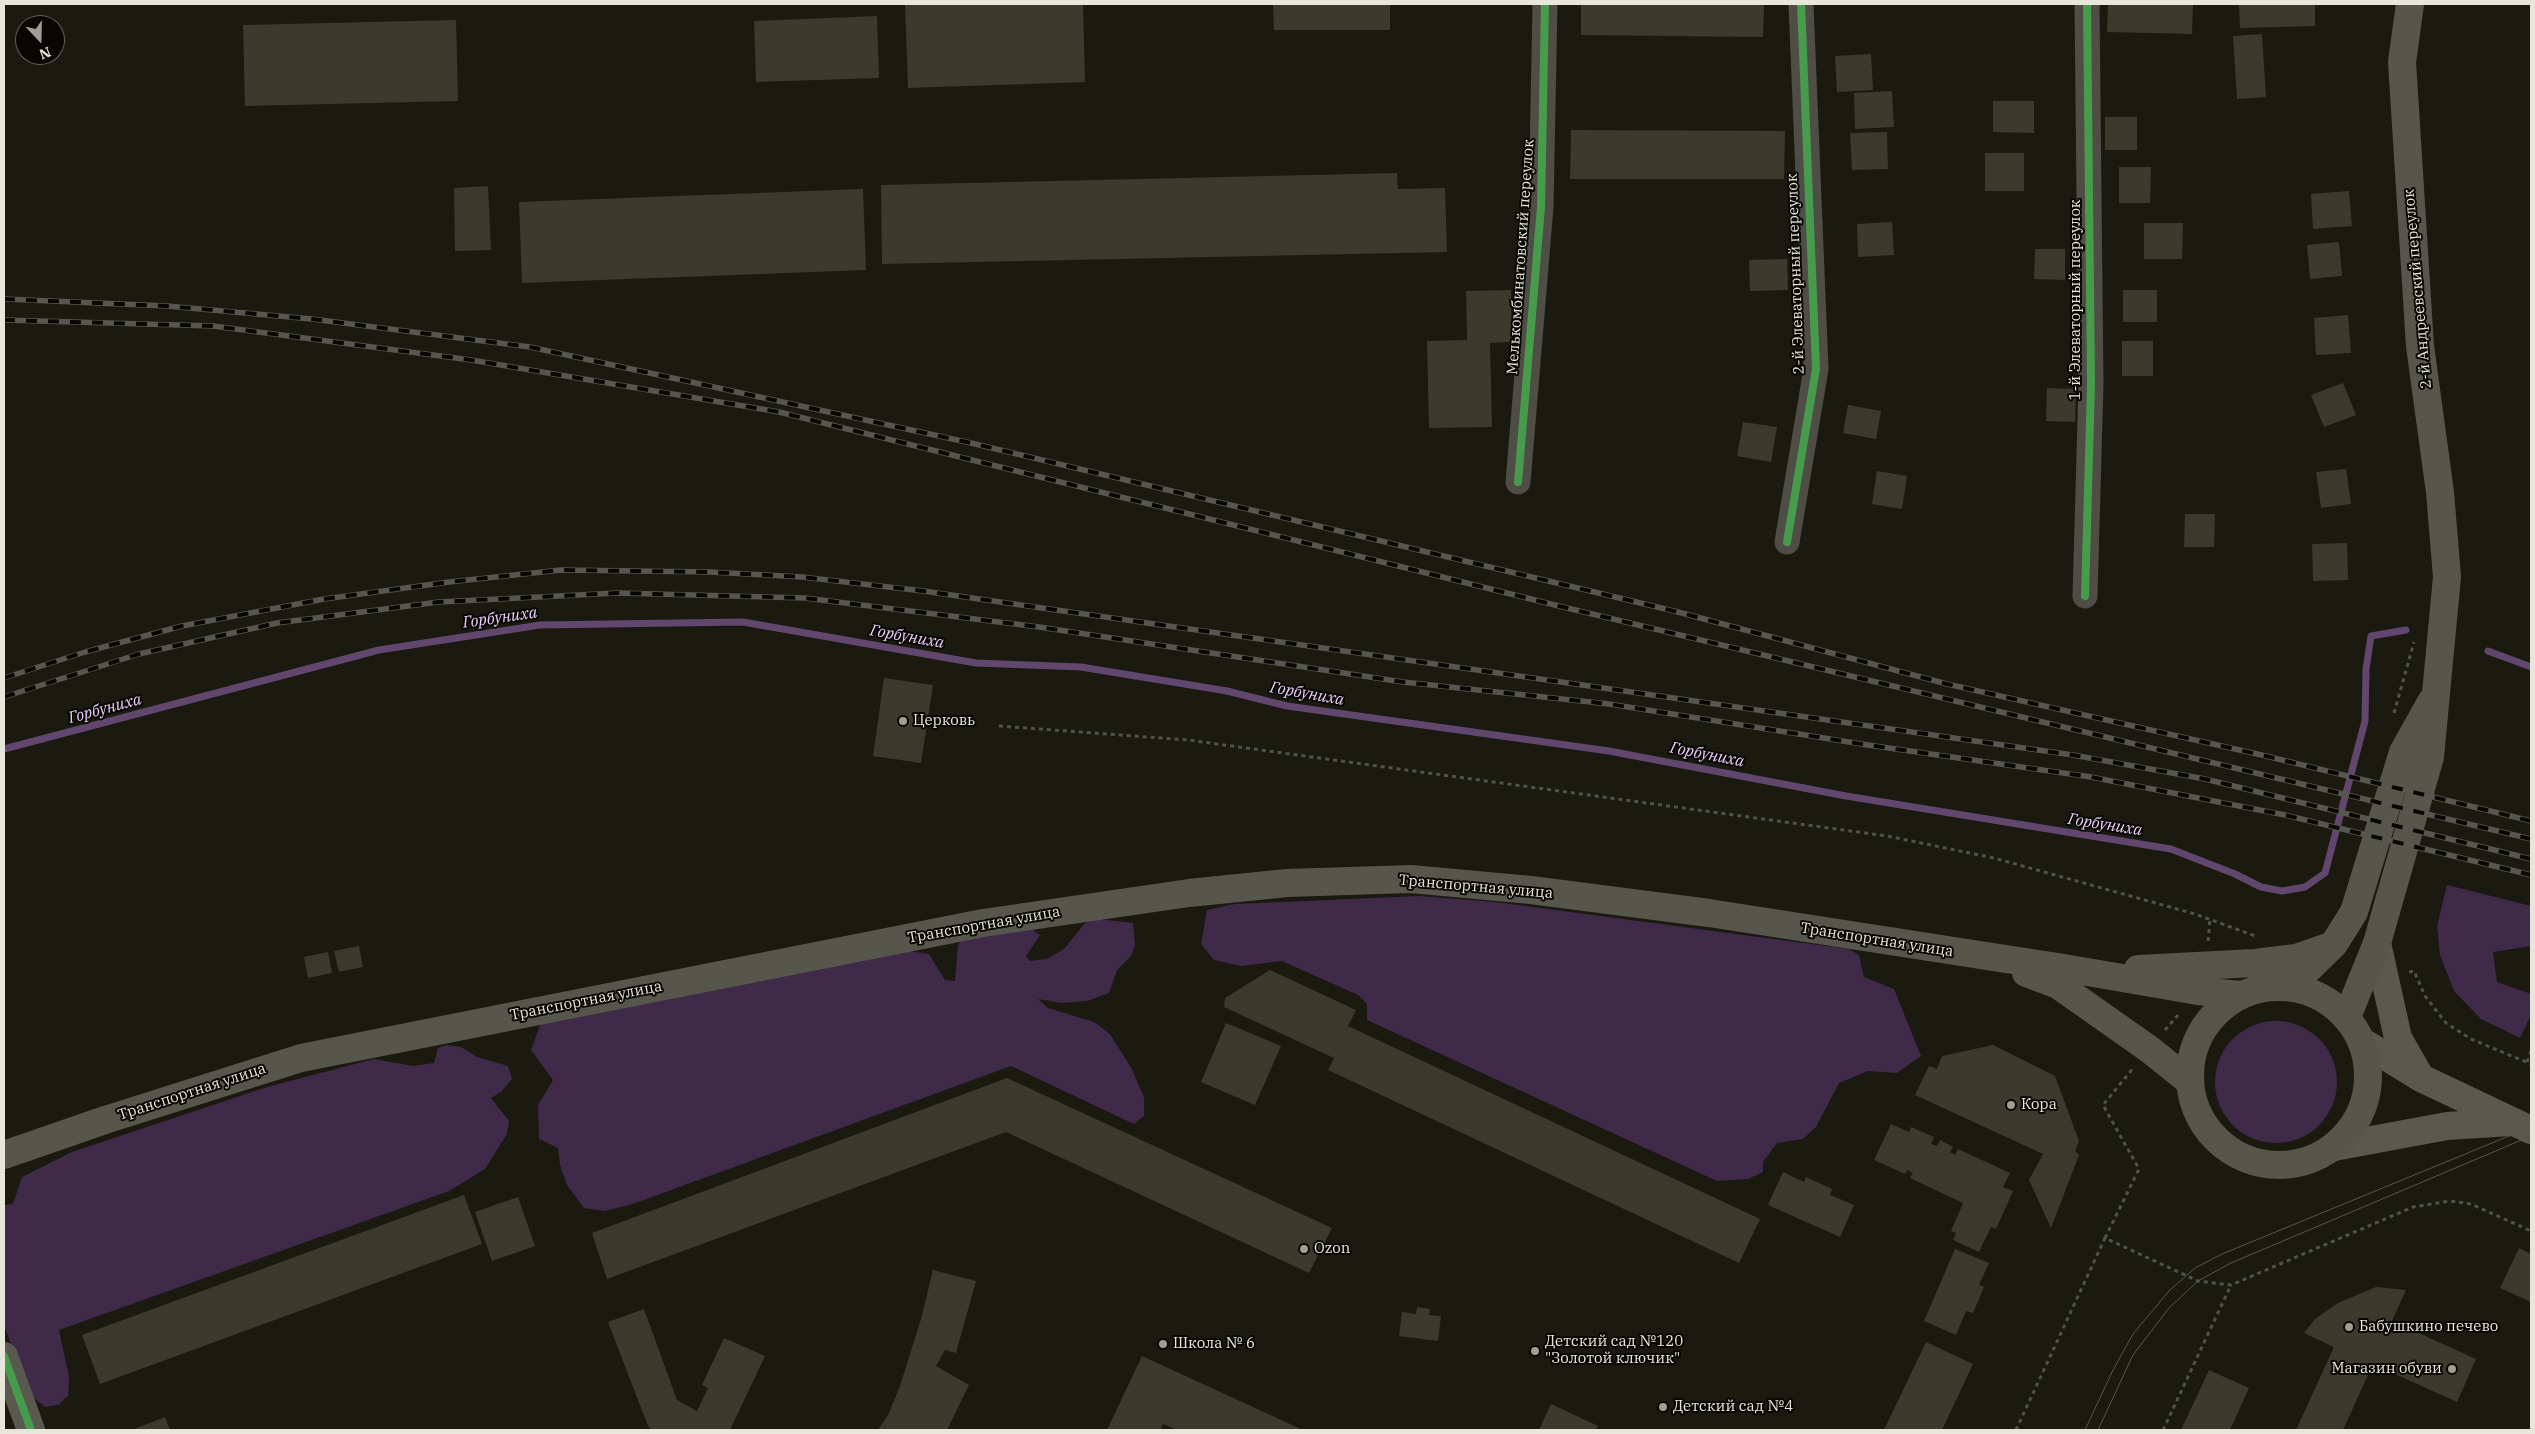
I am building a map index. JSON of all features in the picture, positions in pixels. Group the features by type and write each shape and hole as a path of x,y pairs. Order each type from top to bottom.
{"main road":[{"name":"2-й Андреевский переулок","path":"2347,1017 2377,944 2430,757 2447,577 2440,492 2420,346 2402,62 2410,4"},
{"path":"2290,987 2334,944 2354,912 2403,752 2436,694"},
{"name":"Транспортная улица","path":"4,1155 105,1120 301,1058 983,923 1189,893 1287,882 1411,879 1531,890 1709,913 1984,957"},
{"path":"2064,968 2131,969 2255,963 2296,958 2334,944"},
{"path":"2377,944 2398,1038 2421,1078"},
{"path":"1984,957 2064,968 2198,991 2240,995"},
{"path":"1984,957 2058,985 2149,1049 2189,1081"},
{"path":"2290,987 2311,993 2330,1003 2347,1017 2361,1041 2368,1070 2366,1098 2354,1125 2334,1147 2315,1158 2295,1164 2274,1166 2246,1160 2223,1146 2204,1126 2192,1101 2189,1081 2192,1055 2202,1031 2218,1010 2240,995 2264,988 2290,987"},
{"path":"2361,1041 2421,1078 2522,1126"},
{"path":"2334,1147 2447,1126 2522,1126"},
{"path":"4,1356 31,1430"}],"street":[{"name":"Мелькомбинатовский переулок","path":"1518,482 1541,207 1545,4"},
{"name":"2-й Элеваторный переулок","path":"1787,542 1816,368 1801,4"},
{"name":"1-й Элеваторный переулок","path":"2085,596 2091,384 2087,4"}],"path":[{"path":"2393,717 2414,640"},
{"path":"999,726 1188,740 1887,836 1994,858 2195,914 2265,939"},
{"path":"2527,1062 2531,1051"},
{"path":"2016,1430 2105,1238 2198,1281 2231,1285 2413,1207 2450,1201 2471,1204 2531,1231"},
{"path":"2163,1430 2231,1285"}],"shaded area":[{"path":"2447,885 2531,906 2531,946 2493,952 2497,982 2531,994 2531,1015 2520,1038 2481,1019 2454,991 2440,955 2437,926"},
{"path":"1420,896 1495,902 1849,949 1859,955 1864,977 1894,989 1921,1056 1897,1073 1868,1071 1839,1083 1816,1127 1803,1139 1777,1143 1763,1162 1763,1172 1748,1179 1717,1181 1367,1020 1367,1004 1358,995 1282,961 1241,966 1214,960 1201,944 1207,910 1235,904"},
{"path":"1097,919 1133,923 1135,945 1131,956 1117,970 1109,993 1087,1001 1061,1003 1038,999 1048,1008 1094,1022 1110,1034 1132,1069 1144,1098 1144,1116 1134,1124 1011,1066 630,1205 604,1211 584,1208 567,1185 560,1165 558,1148 539,1139 538,1105 553,1080 531,1050 540,1025 552,1016 908,951 929,954 945,980 955,981 958,945 963,937 1018,928 1033,930 1040,935 1026,956 1030,961 1046,959 1064,949 1085,923"},
{"path":"2276,1021 2288,1022 2299,1026 2310,1031 2319,1039 2327,1048 2332,1059 2336,1070 2336,1094 2332,1105 2327,1116 2319,1125 2310,1133 2299,1138 2288,1142 2276,1143 2264,1142 2253,1138 2242,1133 2233,1125 2225,1116 2220,1105 2216,1094 2215,1082 2216,1070 2220,1059 2225,1048 2233,1039 2242,1031 2253,1026 2264,1022"},
{"path":"446,1045 461,1047 477,1057 508,1066 512,1079 501,1092 491,1098 509,1121 507,1134 485,1169 449,1191 59,1330 69,1377 68,1396 58,1405 45,1407 30,1395 4,1325 4,1205 13,1204 22,1177 72,1152 267,1087 374,1059 413,1066 434,1063 438,1048"}],"building":[{"path":"905,4 1083,4 1085,82 908,88"},
{"path":"1273,4 1390,4 1390,30 1274,30"},
{"path":"1581,4 1764,4 1763,37 1581,35"},
{"path":"2108,4 2193,4 2192,34 2107,32"},
{"path":"2239,4 2315,4 2315,26 2240,28"},
{"path":"877,16 879,78 756,82 754,21"},
{"path":"456,20 458,101 245,106 243,25"},
{"path":"2262,34 2266,97 2237,99 2233,36"},
{"path":"1871,54 1873,90 1837,92 1835,56"},
{"path":"1892,91 1894,127 1855,129 1854,93"},
{"path":"1993,101 2034,101 2034,133 1993,132"},
{"path":"2105,117 2137,117 2137,150 2105,150"},
{"path":"1571,130 1785,131 1784,179 1570,179"},
{"path":"1887,132 1888,169 1852,170 1850,133"},
{"path":"1985,153 2024,153 2024,191 1985,191"},
{"path":"2119,167 2151,167 2150,203 2119,203"},
{"path":"1397,173 1398,189 1445,188 1447,252 882,264 881,185"},
{"path":"488,186 491,250 455,251 454,188"},
{"path":"863,189 866,270 522,283 519,202"},
{"path":"2349,191 2352,226 2313,229 2311,194"},
{"path":"1892,222 1894,255 1858,257 1857,224"},
{"path":"2144,223 2183,223 2182,259 2144,259"},
{"path":"2339,242 2342,276 2310,279 2307,245"},
{"path":"2035,249 2065,249 2065,280 2034,279"},
{"path":"1787,259 1788,290 1750,291 1749,260"},
{"path":"1511,290 1512,342 1490,343 1492,427 1429,428 1427,341 1467,340 1466,291"},
{"path":"2123,290 2157,290 2157,322 2123,322"},
{"path":"2348,315 2351,353 2316,355 2314,318"},
{"path":"2122,341 2153,341 2153,376 2122,376"},
{"path":"2343,383 2356,415 2324,427 2311,395"},
{"path":"2047,388 2076,389 2075,422 2046,421"},
{"path":"1848,405 1881,411 1876,439 1843,433"},
{"path":"1743,422 1777,427 1771,462 1737,456"},
{"path":"2346,469 2351,504 2321,508 2316,472"},
{"path":"1877,471 1907,476 1902,509 1872,504"},
{"path":"2185,514 2215,514 2214,547 2184,547"},
{"path":"2347,543 2348,580 2313,581 2312,544"},
{"name":"Церковь","path":"884,678 933,685 921,763 873,756"},
{"path":"359,946 363,967 339,972 334,951"},
{"path":"328,952 332,973 308,978 304,957"},
{"path":"1270,970 1356,1010 1348,1026 1760,1219 1739,1263 1328,1070 1334,1058 1224,1007 1225,998"},
{"path":"1226,1023 1281,1046 1255,1105 1201,1082"},
{"path":"1993,1045 2055,1076 2079,1141 2075,1151 2079,1155 2051,1228 2029,1180 2043,1154 1915,1095 1929,1066 1937,1069 1942,1056"},
{"path":"1007,1078 1332,1228 1309,1273 1006,1132 607,1279 592,1233"},
{"path":"1891,1124 1909,1132 1911,1127 1934,1137 1931,1144 1937,1146 1940,1140 1953,1147 1950,1152 1955,1155 1958,1149 2010,1173 2003,1187 2013,1191 1996,1229 1991,1227 1979,1252 1953,1240 1956,1233 1951,1231 1963,1203 1910,1178 1913,1173 1907,1170 1905,1174 1874,1160"},
{"path":"1783,1172 1804,1182 1806,1177 1832,1189 1830,1195 1854,1205 1840,1237 1768,1205"},
{"path":"464,1195 482,1244 100,1384 82,1335"},
{"path":"518,1197 535,1246 492,1261 475,1212"},
{"path":"2519,1248 2531,1254 2531,1302 2500,1288"},
{"path":"1955,1249 1989,1263 1979,1285 1984,1287 1973,1313 1966,1311 1956,1335 1924,1321"},
{"path":"933,1270 976,1281 956,1353 945,1350 936,1366 969,1385 947,1430 878,1430 889,1413 900,1386 921,1319"},
{"path":"2376,1287 2406,1290 2392,1321 2476,1359 2457,1402 2373,1364 2343,1430 2296,1430 2334,1347 2304,1333 2315,1319 2338,1303"},
{"path":"1417,1307 1430,1309 1429,1315 1441,1316 1438,1341 1399,1336 1402,1312 1416,1314"},
{"path":"644,1309 677,1400 697,1411 708,1388 702,1385 724,1338 765,1356 730,1430 652,1430 648,1426 608,1322"},
{"path":"1926,1342 1973,1364 1942,1430 1884,1430"},
{"path":"1142,1356 1303,1430 1178,1430 1163,1424 1160,1430 1107,1430"},
{"path":"2209,1370 2249,1388 2230,1430 2181,1430"},
{"name":"Детский сад №120 \"Золотой ключик\"","path":"1551,1404 1598,1426 1596,1430 1539,1430"},
{"path":"165,1417 170,1430 132,1430"}],"waterway":[{"name":"Горбуниха","path":"4,749 379,650 540,625 743,622 976,663 1081,667 1227,691 1287,706 1609,751 1846,796 2171,849 2235,874 2261,887 2282,891 2305,887 2325,873 2365,721 2366,669 2371,636 2406,630"},
{"name":"Горбуниха","path":"2488,651 2531,667"}],"tram line":[{"path":"2085,1430 2113,1370 2133,1334 2169,1291 2195,1268 2222,1254 2531,1127"},
{"path":"2098,1430 2133,1355 2169,1308 2198,1281 2231,1263 2531,1136"}],"railway":[{"path":"4,299 167,306 312,319 530,347 971,443 1678,612 1947,684 2266,756 2531,821"},
{"path":"4,320 213,326 471,360 779,412 1563,607 2531,839"},
{"path":"4,678 85,652 182,626 324,599 449,582 561,570 710,572 802,577 923,591 2073,755 2205,779 2531,859"},
{"path":"4,697 139,654 277,623 439,602 618,593 805,598 1039,627 1403,682 1609,704 1868,745 2091,777 2285,815 2531,875"}],"cycle path":[{"path":"1518,482 1541,207 1545,4"},
{"path":"1787,542 1816,369 1801,4"},
{"path":"2085,596 2091,384 2087,4"},
{"path":"4,1356 31,1430"}],"place":[{"name":"Церковь","path":"903,721"},
{"name":"Кора","path":"2011,1105"},
{"name":"Ozon","path":"1304,1249"},
{"name":"Бабушкино печево","path":"2349,1327"},
{"name":"Школа № 6","path":"1163,1344"},
{"name":"Детский сад №120 \"Золотой ключик\"","path":"1535,1351"},
{"name":"Магазин обуви","path":"2452,1369"},
{"name":"Детский сад №4","path":"1663,1407"}]}
